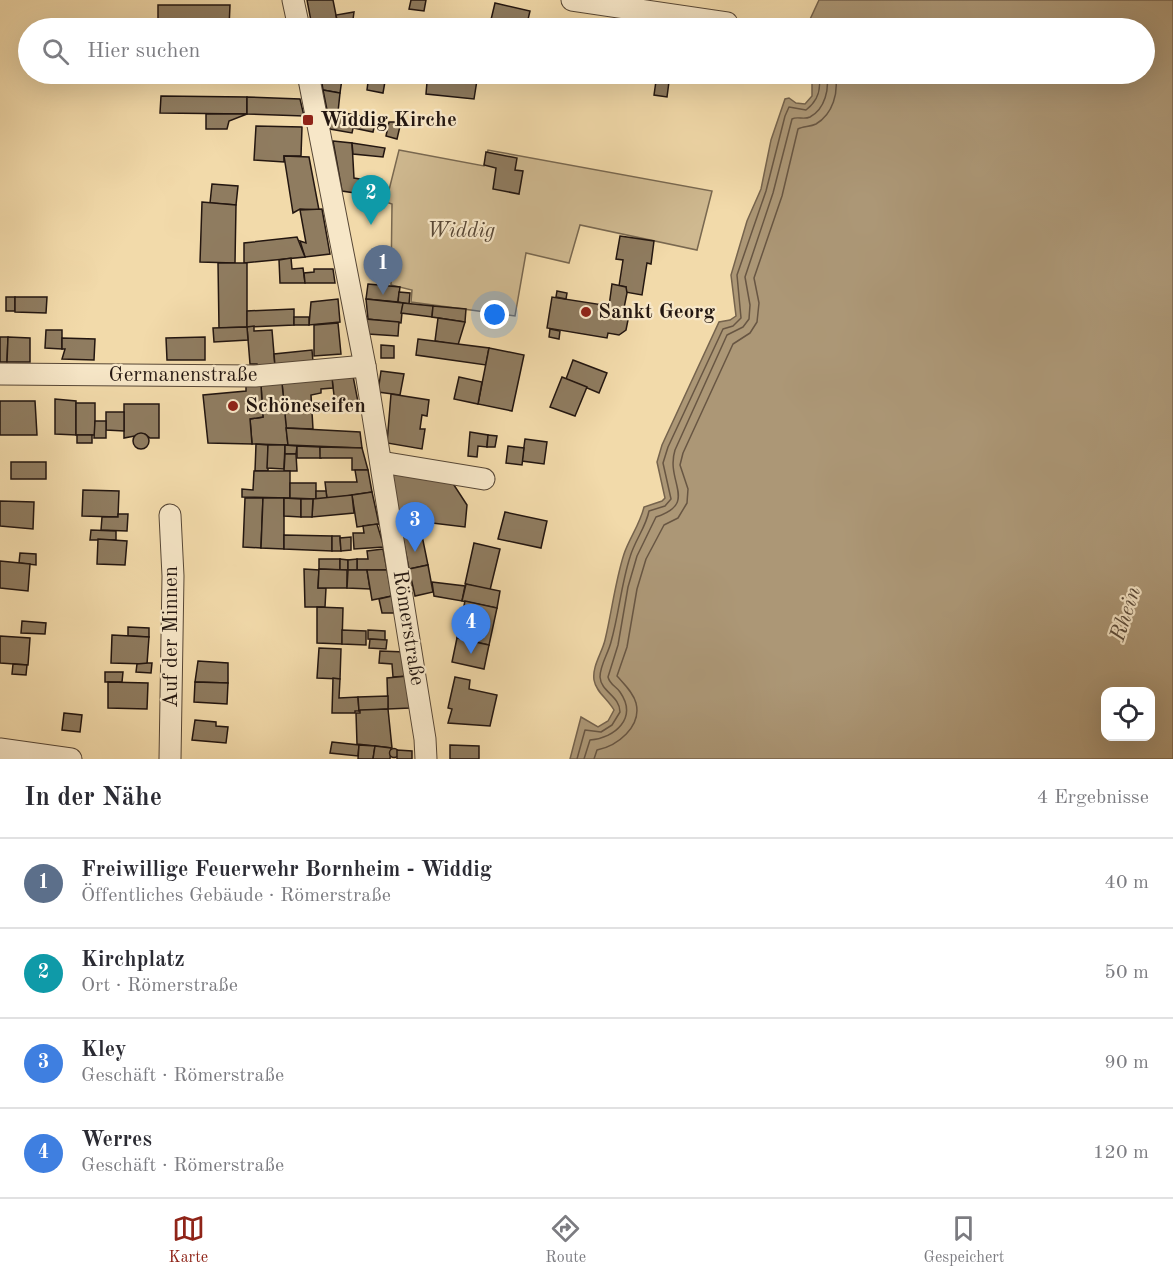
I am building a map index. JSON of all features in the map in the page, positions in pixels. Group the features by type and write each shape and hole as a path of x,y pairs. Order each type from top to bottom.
{"street":[{"path":"293,0 297,18"},
{"path":"572,0 693,18"},
{"name":"Römerstraße","path":"310,84 365,366 425,739 426,759"},
{"name":"Germanenstraße","path":"0,374 255,375 365,366"},
{"path":"381,462 484,479"},
{"name":"Auf der Minnen","path":"170,515 173,576 170,759"},
{"path":"0,749 71,759"}],"green space":[{"name":"Widdig","path":"399,150 484,166 488,150 712,191 697,250 580,225 569,263 526,253 515,316 411,302 412,290 391,285 392,204 386,202"}],"water":[{"name":"Rhein","path":"819,0 1173,0 1173,759 570,759 581,717 598,727 608,721 614,710 597,688 594,675 605,640 626,548 644,507 665,498 657,462 662,445 719,322 736,316 731,275 747,221 761,189 771,140 785,99 789,98 796,103 805,104 812,96 812,84 1155,84 1155,18 811,18"}],"building":[{"path":"307,0 333,0 337,18 310,18"},
{"path":"411,0 426,0 424,11 409,9"},
{"path":"495,3 530,11 528,18 491,18"},
{"path":"158,5 230,5 229,18 158,18"},
{"path":"354,12 353,18 337,18 336,15"},
{"path":"322,84 341,84 340,93 323,90"},
{"path":"368,84 385,84 383,93 367,90"},
{"path":"427,84 476,84 474,99 426,94"},
{"path":"656,84 669,84 667,97 654,95"},
{"path":"323,90 340,93 338,112 327,110"},
{"path":"161,96 247,97 247,114 160,113"},
{"path":"247,97 300,99 304,116 247,114"},
{"path":"327,110 356,115 352,133 330,129"},
{"path":"206,114 247,114 229,121 227,129 206,129"},
{"path":"356,115 376,119 373,132 353,128"},
{"path":"389,122 401,122 397,139 386,136"},
{"path":"256,126 302,127 301,156 284,156 284,162 254,160"},
{"path":"333,141 352,143 354,178 384,183 381,197 342,191"},
{"path":"352,143 385,148 383,157 353,154"},
{"path":"486,152 517,158 515,170 523,171 519,194 493,189 496,168 484,165"},
{"path":"284,156 309,157 319,210 300,209 293,213"},
{"path":"212,184 238,186 236,205 210,203"},
{"path":"202,202 236,205 235,263 200,262"},
{"path":"322,209 330,254 305,257 300,241 306,243 300,210"},
{"path":"620,236 654,241 651,264 647,263 642,295 625,292 626,287 619,286 623,260 616,259"},
{"path":"297,237 305,257 244,263 244,243"},
{"path":"291,258 292,269 303,268 305,283 280,283 279,260"},
{"path":"218,263 247,263 247,327 219,328"},
{"path":"314,269 333,269 335,283 305,283 304,273 314,272"},
{"path":"368,284 400,287 398,302 366,299"},
{"name":"Sankt Georg","path":"612,284 626,287 627,293 623,313 628,320 626,330 619,335 608,333 607,338 547,328 552,297 609,306"},
{"path":"557,291 567,293 566,299 556,297"},
{"path":"399,292 410,293 409,304 398,302"},
{"path":"6,297 15,297 15,311 6,311"},
{"path":"15,297 47,297 46,313 15,312"},
{"path":"338,299 340,322 309,325 311,302"},
{"path":"366,299 403,303 401,323 368,319"},
{"path":"403,303 433,306 432,317 401,313"},
{"path":"433,306 466,309 465,322 432,317"},
{"path":"294,309 294,325 247,327 247,311"},
{"path":"294,317 309,317 309,325 294,325"},
{"path":"438,318 465,322 458,345 435,341"},
{"path":"365,319 399,322 398,336 368,334"},
{"path":"338,323 341,354 314,356 314,325"},
{"path":"254,326 254,331 272,330 275,366 258,367 257,364 250,364 247,327"},
{"path":"247,327 248,340 214,342 213,328"},
{"path":"550,329 560,331 559,339 549,337"},
{"path":"46,330 62,330 62,349 45,348"},
{"path":"0,337 8,337 7,362 0,362"},
{"path":"8,337 30,338 30,362 7,362"},
{"path":"205,337 205,360 167,360 166,338"},
{"path":"62,338 95,339 94,360 62,359 65,349 62,349"},
{"path":"418,339 489,348 486,365 416,355"},
{"path":"381,345 394,346 394,358 381,358"},
{"path":"489,348 524,355 512,411 478,404"},
{"path":"312,350 313,362 275,366 274,354"},
{"path":"573,360 607,373 599,393 566,379"},
{"path":"381,371 404,374 400,395 378,392"},
{"path":"353,376 359,407 341,412 336,411 332,379"},
{"path":"332,377 333,388 321,389 321,393 311,395 313,429 286,428 282,383"},
{"path":"459,377 482,382 478,404 454,399"},
{"path":"562,377 587,387 575,416 550,407"},
{"path":"282,383 288,445 252,444 250,419 263,417 261,385"},
{"name":"Schöneseifen","path":"261,385 263,417 250,419 252,444 208,443 203,395 246,391 246,386"},
{"path":"391,394 429,400 427,416 422,415 420,429 425,429 422,449 387,443"},
{"path":"55,399 76,401 76,435 55,434"},
{"path":"0,401 35,401 37,435 0,435"},
{"path":"76,403 95,403 95,435 76,435"},
{"path":"124,404 159,404 159,438 150,438 145,434 124,438"},
{"path":"106,412 124,412 124,431 106,430"},
{"path":"95,421 106,421 106,438 94,438"},
{"path":"286,428 360,432 362,448 288,445"},
{"path":"470,432 488,435 487,447 478,446 477,457 468,456"},
{"path":"141,433 147,435 149,441 147,447 141,449 135,447 133,441 135,435"},
{"path":"77,435 92,435 92,443 77,443"},
{"path":"488,435 497,436 495,447 487,447"},
{"path":"525,439 547,442 544,464 522,461"},
{"path":"256,444 268,445 268,471 255,471"},
{"path":"268,445 285,445 284,469 267,468"},
{"path":"285,445 297,446 296,454 285,454"},
{"path":"297,446 320,447 321,458 297,458"},
{"path":"508,446 524,448 522,465 506,463"},
{"path":"320,447 362,448 368,470 352,470 352,458 320,458"},
{"path":"285,454 296,454 297,471 284,471"},
{"path":"11,462 46,462 46,479 11,479"},
{"path":"355,470 368,470 372,492 327,499 325,482 357,482"},
{"path":"254,471 290,471 290,498 242,497 242,489 253,490"},
{"path":"390,473 452,482 467,505 465,527 399,519"},
{"path":"290,483 316,483 316,499 290,498"},
{"path":"83,490 119,491 118,517 82,516"},
{"path":"316,491 326,491 327,499 316,499"},
{"path":"372,492 379,524 357,527 352,495"},
{"path":"352,495 354,513 312,517 313,499"},
{"path":"245,498 263,498 261,548 243,547"},
{"path":"263,498 284,498 284,549 261,548"},
{"path":"284,498 301,499 301,517 284,516"},
{"path":"301,499 313,499 312,517 301,517"},
{"path":"0,501 34,502 33,529 0,526"},
{"path":"505,512 547,521 541,548 498,539"},
{"path":"118,514 128,514 127,531 101,530 102,517 118,517"},
{"path":"399,519 419,521 428,565 409,569"},
{"path":"377,524 384,547 354,549 353,533 364,533 363,526"},
{"path":"91,530 116,531 116,540 90,540"},
{"path":"284,535 332,536 332,551 284,549"},
{"path":"332,536 340,536 341,551 332,551"},
{"path":"351,537 351,550 341,551 340,538"},
{"path":"98,539 127,541 125,565 97,564"},
{"path":"474,543 500,549 490,590 465,584"},
{"path":"383,549 387,570 357,570 357,559 368,559 367,551"},
{"path":"20,553 36,554 36,565 19,563"},
{"path":"319,559 340,559 340,570 319,569"},
{"path":"340,559 348,560 348,570 340,570"},
{"path":"357,559 357,570 348,570 348,560"},
{"path":"0,561 30,564 28,591 0,588"},
{"path":"428,565 433,592 415,596 409,569"},
{"path":"304,569 319,570 318,588 326,588 325,607 305,607"},
{"path":"319,569 347,570 347,588 318,588"},
{"path":"348,570 367,570 370,589 347,588"},
{"path":"367,570 387,570 392,596 372,600"},
{"path":"432,582 465,586 462,601 434,596"},
{"path":"466,584 500,591 497,608 462,601"},
{"path":"392,596 394,613 382,613 379,599"},
{"path":"465,601 497,608 489,645 457,638"},
{"path":"317,607 343,608 342,644 317,643"},
{"path":"22,621 46,623 45,634 21,633"},
{"path":"128,627 149,628 149,637 128,636"},
{"path":"342,630 366,631 366,645 342,644"},
{"path":"368,630 385,631 385,640 368,639"},
{"path":"112,635 149,637 147,664 111,663"},
{"path":"0,636 30,638 28,665 0,663"},
{"path":"457,638 489,645 484,669 452,662"},
{"path":"370,639 387,640 386,649 369,648"},
{"path":"319,648 341,649 340,679 317,678"},
{"path":"380,651 405,652 408,676 393,677 392,664 379,663"},
{"path":"198,661 228,663 228,683 195,682"},
{"path":"152,663 151,673 136,672 137,664"},
{"path":"13,664 27,665 26,675 12,674"},
{"path":"105,672 123,672 122,682 105,682"},
{"path":"408,676 410,708 388,709 387,678"},
{"path":"455,677 470,680 469,689 497,695 490,726 448,723 452,709 448,708"},
{"path":"333,678 340,679 339,698 358,697 359,711 332,713"},
{"path":"108,682 148,683 147,709 108,708"},
{"path":"195,682 228,683 227,704 194,702"},
{"path":"388,696 388,709 359,711 358,697"},
{"path":"388,709 392,748 357,744 356,713 360,713 360,710"},
{"path":"64,713 82,715 80,732 62,730"},
{"path":"195,720 216,722 216,726 228,727 226,743 192,740"},
{"path":"332,742 359,745 358,756 330,753"},
{"path":"359,745 375,746 373,759 358,759"},
{"path":"450,745 479,746 479,759 450,759"},
{"path":"375,746 391,748 390,759 373,759"},
{"path":"394,749 398,753 394,757 390,753"},
{"path":"397,750 412,751 412,759 397,759"}],"place":[{"name":"Widdig Kirche","path":"308,120"},
{"name":"Kirchplatz","path":"371,225"},
{"name":"Freiwillige Feuerwehr Bornheim - Widdig","path":"383,295"},
{"name":"Sankt Georg","path":"586,312"},
{"name":"Schöneseifen","path":"233,406"},
{"name":"Kley","path":"415,552"},
{"name":"Werres","path":"471,654"}]}
